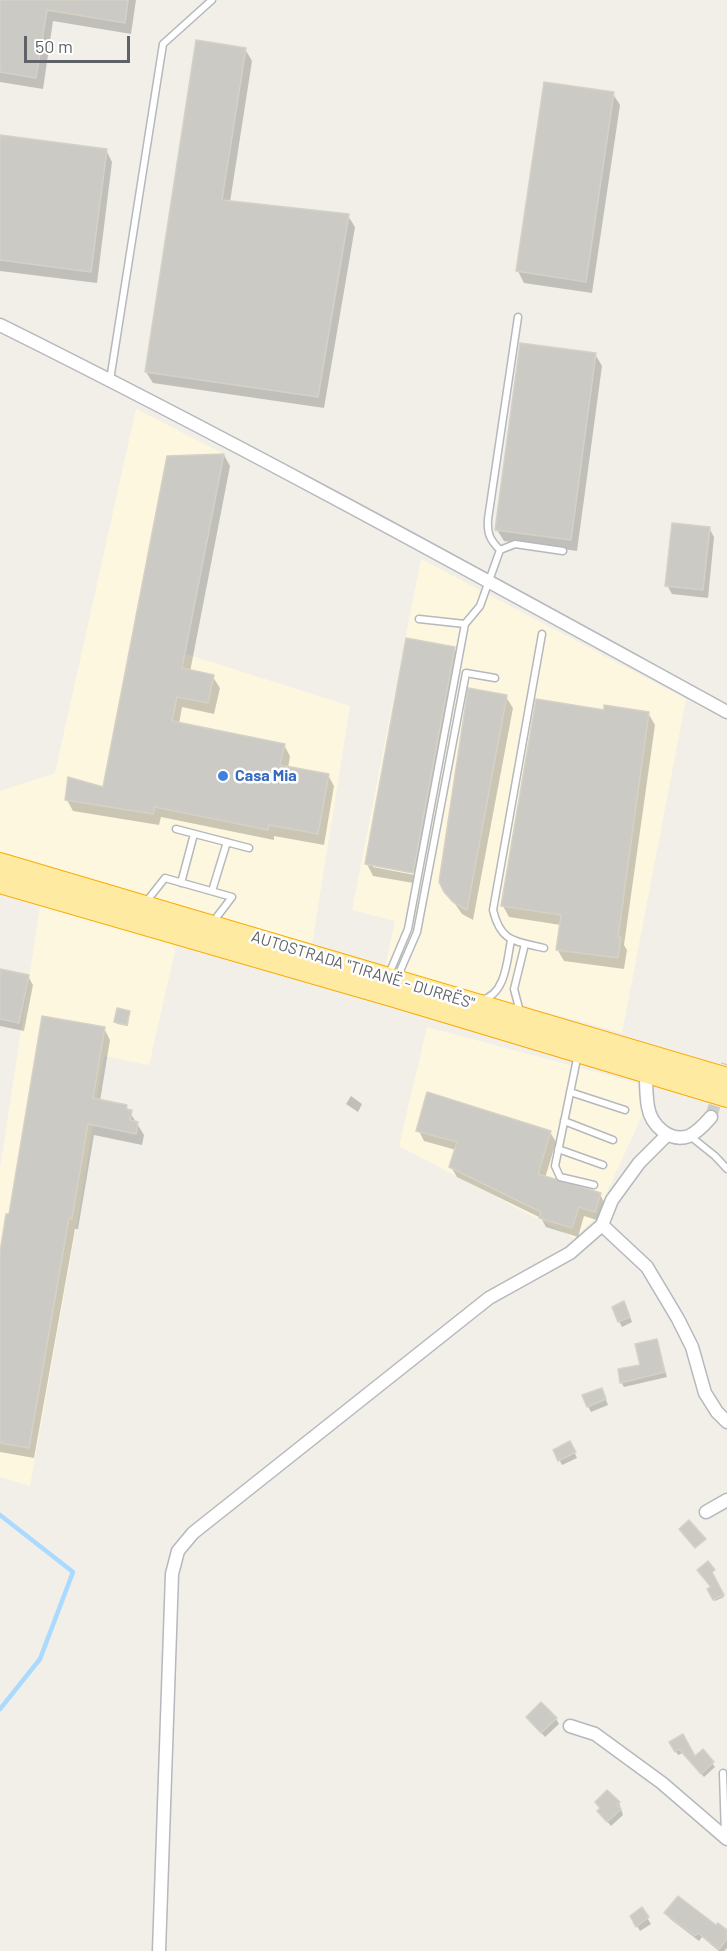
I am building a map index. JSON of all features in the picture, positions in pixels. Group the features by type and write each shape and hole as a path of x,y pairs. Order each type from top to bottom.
{"highway":[{"name":"AUTOSTRADA \"TIRANË - DURRËS\"","path":"0,863 727,1078"},
{"name":"AUTOSTRADA \"TIRANË - DURRËS\"","path":"0,883 394,997 727,1097"}],"street":[{"path":"0,325 110,380 488,581 727,712"},
{"path":"645,1073 648,1109 655,1124 667,1135 689,1136 711,1117"},
{"path":"159,1951 172,1574 178,1551 193,1533 489,1298 570,1252 602,1225 612,1200 639,1163 667,1135"},
{"path":"602,1225 647,1267 692,1347 705,1393 717,1412 727,1422"},
{"path":"706,1512 727,1500"},
{"path":"570,1726 595,1734 662,1783 726,1837"}],"lane":[{"path":"110,380 163,44 212,0"},
{"path":"500,550 490,540 487,531 518,317"},
{"path":"392,978 408,929 465,624 480,606 500,550 515,544 563,551"},
{"path":"419,619 465,624"},
{"path":"542,634 493,910 496,921 511,940 544,948"},
{"path":"392,978 417,932 466,673 495,678"},
{"path":"176,829 249,848"},
{"path":"181,883 194,834"},
{"path":"212,891 227,842"},
{"path":"144,905 165,878 232,897 211,925"},
{"path":"465,1001 485,1000 495,992 502,982 511,940"},
{"path":"517,1016 519,1008 514,989 525,944"},
{"path":"578,1053 555,1166 560,1177 594,1185"},
{"path":"570,1092 625,1110"},
{"path":"564,1121 613,1140"},
{"path":"689,1136 716,1156 727,1169"},
{"path":"558,1149 603,1165"},
{"path":"723,1773 726,1837"}],"shaded area":[{"path":"136,409 224,454 183,653 350,706 312,945 0,856 0,791 55,773"},
{"path":"421,559 686,699 622,1033 385,968 395,921 352,910"},
{"path":"40,906 177,942 149,1065 104,1056 30,1486 0,1477 0,1169"},
{"path":"427,1027 637,1083 642,1116 595,1218 574,1238 399,1146"}],"building":[{"path":"0,0 128,0 125,23 47,10 36,78 0,72"},
{"path":"196,40 246,48 222,200 349,214 318,397 145,372"},
{"path":"544,82 614,92 586,282 516,271"},
{"path":"0,135 107,149 91,272 0,260"},
{"path":"520,343 596,353 571,540 495,530"},
{"path":"224,454 182,668 214,675 208,703 177,697 172,721 285,744 280,765 329,774 318,834 269,825 268,830 155,807 153,814 65,800 68,777 103,787 167,456"},
{"path":"672,523 710,527 703,590 665,586"},
{"path":"406,638 455,647 413,873 365,864"},
{"path":"468,688 507,695 467,910 453,902 439,882"},
{"path":"536,699 604,710 604,705 649,712 618,937 621,937 618,958 556,950 561,915 501,906"},
{"path":"0,969 29,975 19,1023 0,1019"},
{"path":"117,1008 130,1011 127,1025 114,1022"},
{"path":"42,1016 105,1027 93,1098 127,1105 126,1109 132,1110 130,1120 138,1122 136,1134 88,1124 72,1219 69,1218 29,1448 0,1443 0,1252 6,1214 9,1214"},
{"path":"427,1092 551,1131 538,1174 601,1193 595,1212 579,1207 572,1228 539,1218 541,1212 449,1167 457,1142 416,1131"},
{"path":"624,1301 630,1317 618,1322 612,1307"},
{"path":"657,1339 665,1372 620,1383 618,1369 640,1365 635,1344"},
{"path":"602,1388 606,1399 587,1407 582,1395"},
{"path":"570,1441 576,1452 558,1461 553,1450"},
{"path":"689,1520 706,1539 695,1548 679,1529"},
{"path":"708,1561 715,1570 712,1572 724,1595 713,1600 707,1589 711,1587 697,1570"},
{"path":"541,1702 557,1718 541,1733 526,1717"},
{"path":"683,1734 695,1756 703,1749 714,1762 701,1774 679,1749 675,1752 669,1742"},
{"path":"607,1790 620,1802 617,1805 621,1809 607,1822 597,1811 600,1808 595,1802"},
{"path":"678,1896 716,1925 718,1923 727,1930 727,1939 719,1949 698,1933 695,1936 664,1913"},
{"path":"642,1907 649,1917 636,1927 630,1916"}],"waterway":[{"path":"0,1515 73,1572 40,1659 0,1709"}],"tunnel":[{"path":"711,1117 727,1064"}],"place":[{"name":"Casa Mia","path":"223,776"}]}
